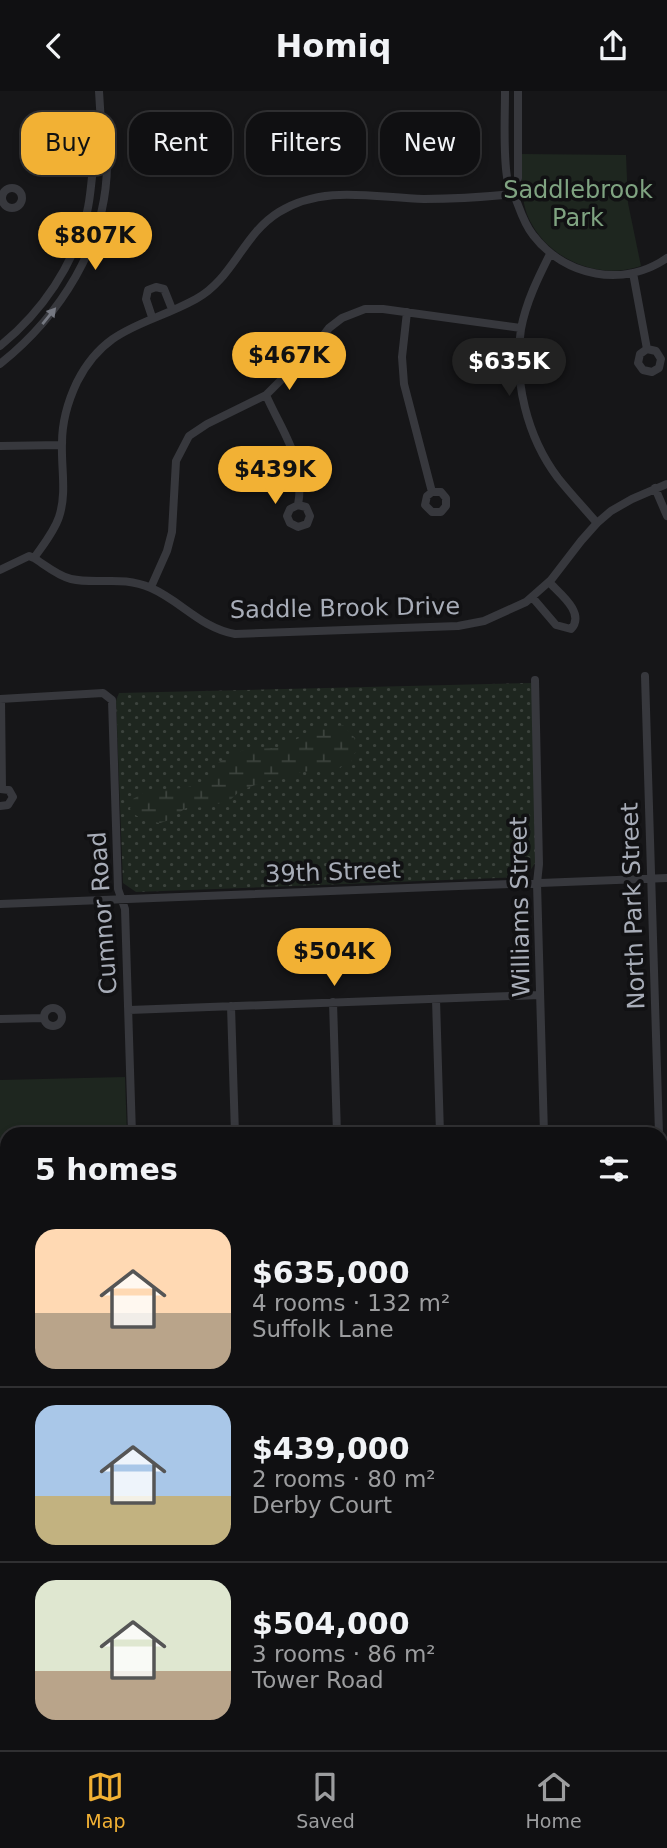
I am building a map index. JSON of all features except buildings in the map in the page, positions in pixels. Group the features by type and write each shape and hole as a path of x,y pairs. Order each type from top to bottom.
{"street":[{"path":"99,91 100,112"},
{"path":"505,91 507,179 528,228 550,254 572,267 601,275 634,273 667,258"},
{"path":"514,194 518,178 518,91"},
{"path":"0,347 42,303 74,254 90,198 93,175"},
{"path":"0,363 29,340 53,311 86,259 104,200 106,175"},
{"path":"0,570 29,556 34,558 51,534 61,509 61,445 67,408 83,372 102,347 129,328 197,298 217,285 255,230 280,211 300,201 340,194 423,199 480,198 514,194"},
{"path":"550,254 532,293 522,328 520,380 533,432 558,477 597,523"},
{"path":"634,273 647,349"},
{"path":"152,317 146,299 148,290 156,286 163,289 172,309"},
{"path":"151,587 167,551 172,532 174,472 177,456 189,436 266,395 316,345 329,328 342,318 371,309 522,328"},
{"path":"407,312 402,357 404,384 432,492"},
{"path":"266,395 287,434 296,459 298,505"},
{"path":"0,446 61,445"},
{"name":"Saddle Brook Drive","path":"34,558 72,579 120,579 151,587 208,625 225,632 247,634 471,625 501,616 532,597 549,582 597,523 618,506 667,484"},
{"path":"655,488 667,516"},
{"path":"532,597 556,625 571,629 576,619 575,611 549,582"},
{"name":"North Park Street","path":"645,676 659,1127"},
{"name":"Williams Street","path":"535,680 544,1127"},
{"name":"Cumnor Road","path":"0,699 103,693 112,700 118,889 125,909 132,1127"},
{"path":"0,699 1,788 9,790 13,797 8,805 0,806"},
{"name":"39th Street","path":"0,904 667,878"},
{"path":"129,1010 540,995"},
{"path":"436,999 440,1127"},
{"path":"333,1002 337,1127"},
{"path":"231,1006 235,1127"},
{"path":"0,1019 44,1018"}],"green space":[{"name":"Saddlebrook Park","path":"522,154 626,155 628,203 641,266 608,271 592,268 576,263 548,245 526,211 522,187"},
{"path":"532,683 537,860 526,877 136,892 123,883 116,701 119,693"},
{"path":"343,725 354,737 357,748 351,762 339,768 301,772 270,780 241,790 229,801 206,807 186,808 160,823 133,814 130,809 133,799 146,791 185,788 203,782 213,775 216,764 232,754 247,749 277,748 319,729"},
{"path":"125,1077 127,1127 0,1127 0,1080"}]}
